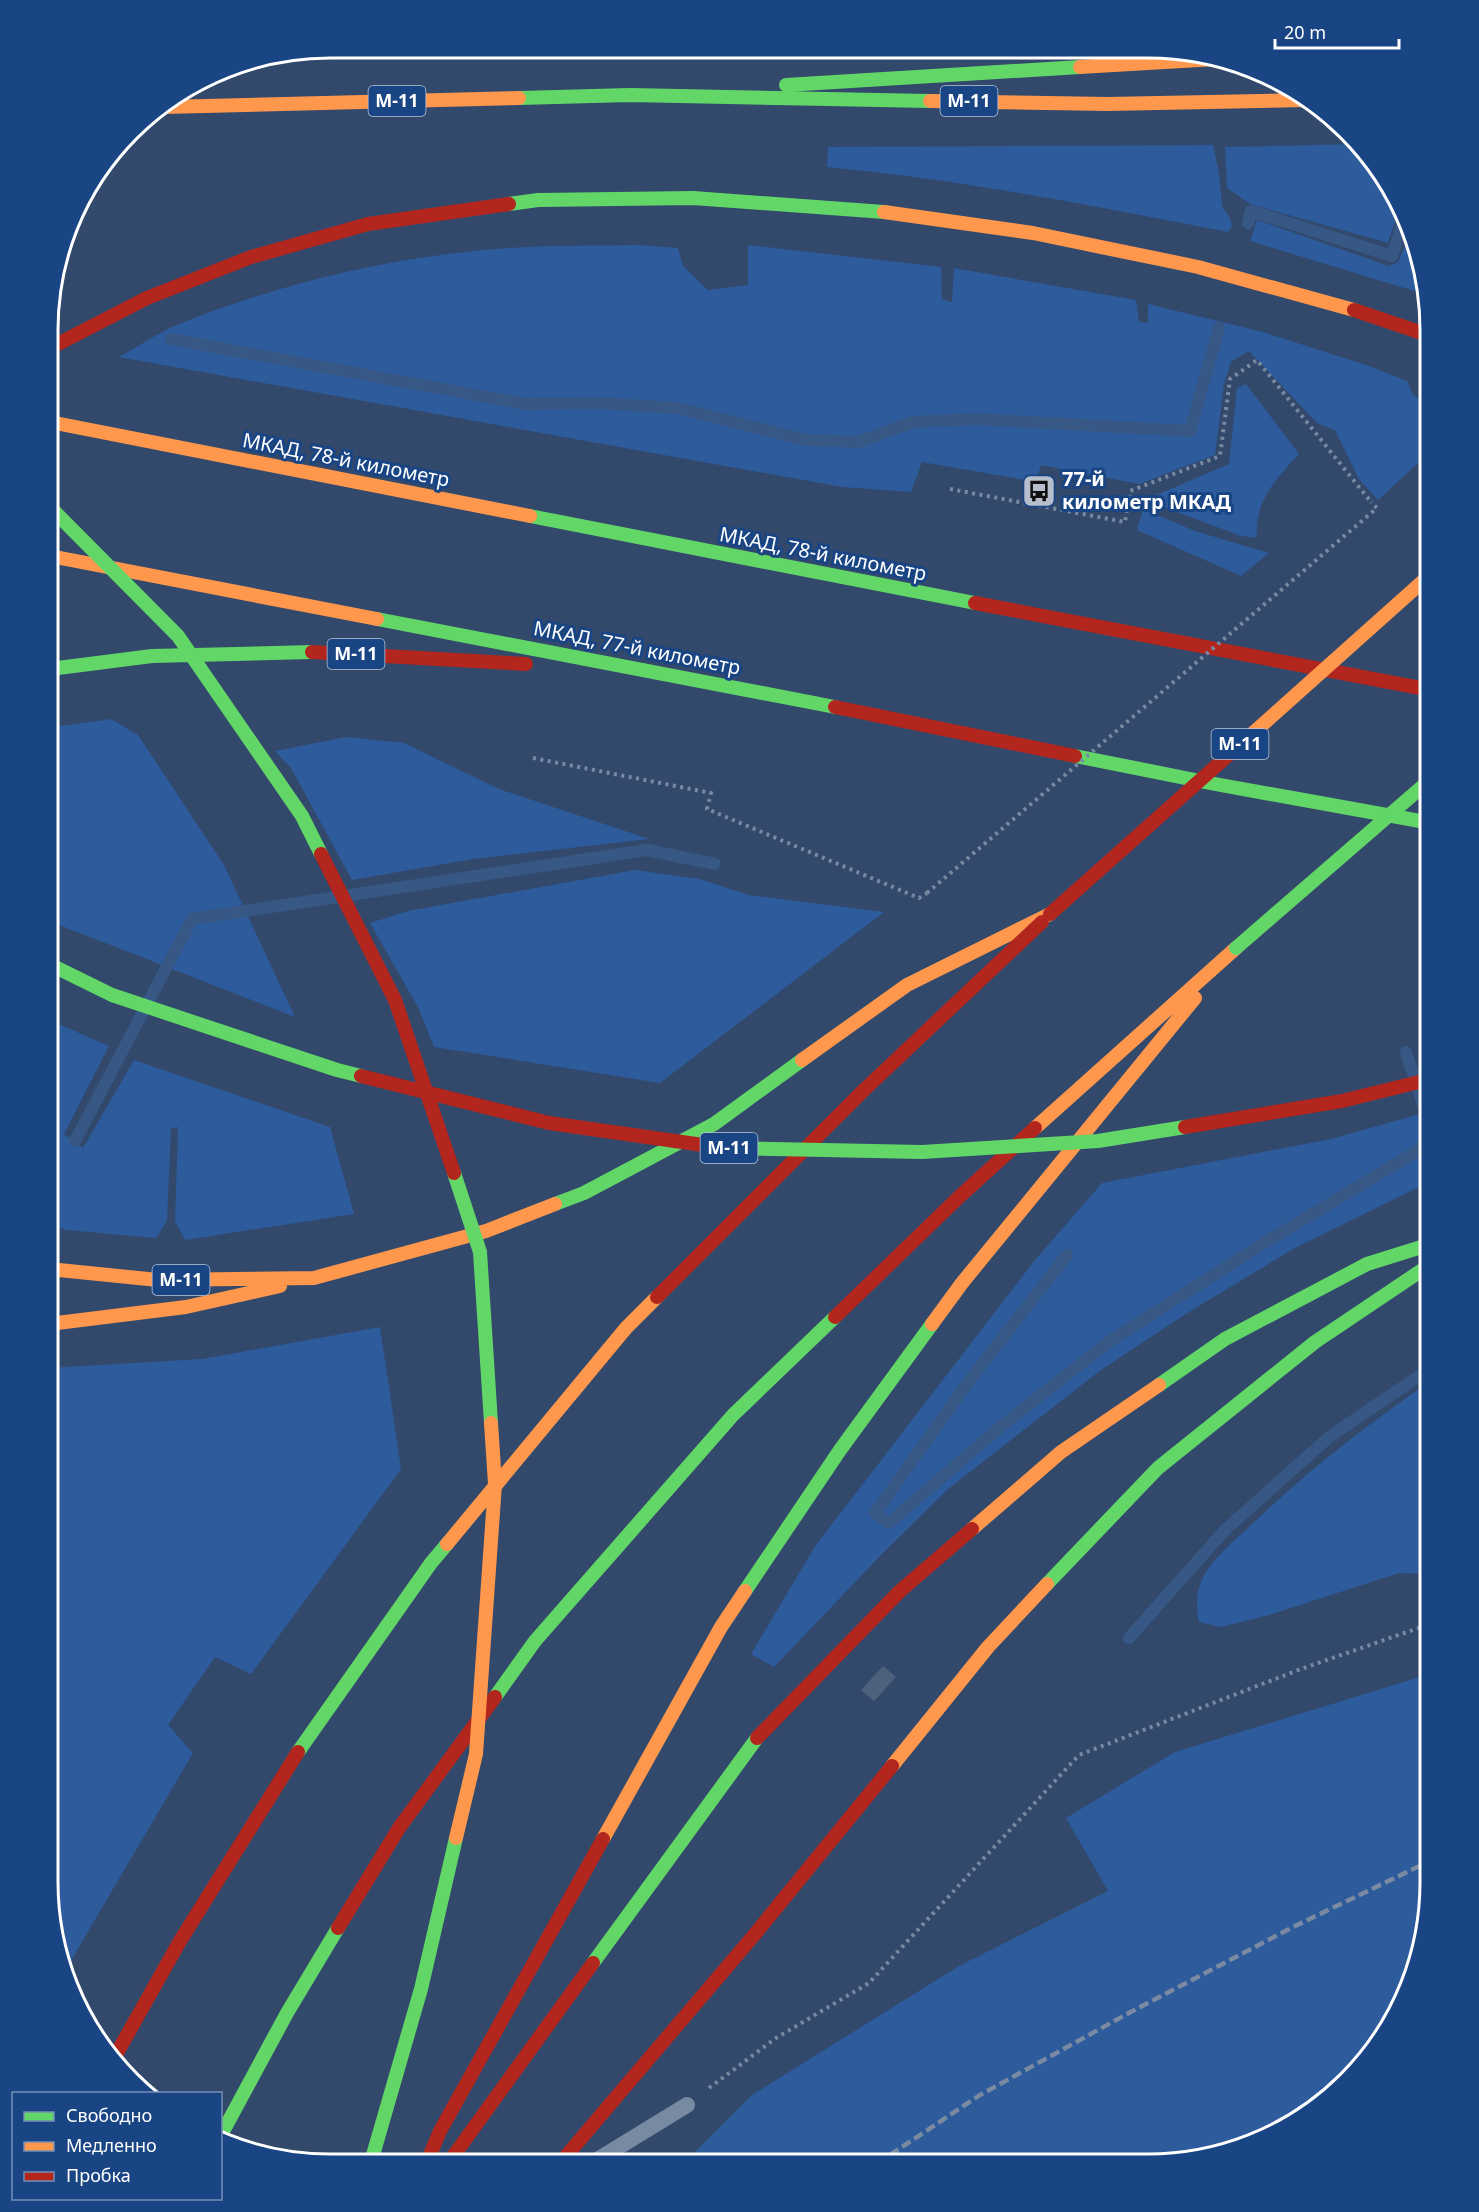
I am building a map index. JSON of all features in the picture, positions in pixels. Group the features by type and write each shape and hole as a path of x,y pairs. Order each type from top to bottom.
{"main road":[{"name":"М-11","path":"176,107 630,95 1184,61"},
{"name":"М-11","path":"630,95 1108,104 1293,100"},
{"path":"58,344 147,298 251,257 368,224 538,200 693,198 876,211 1033,233 1198,267 1379,317 1420,332"},
{"name":"МКАД, 78-й километр","path":"58,424 1095,627 1420,688"},
{"path":"58,515 178,636 302,816 395,1000 480,1252 495,1484 476,1754 421,1989 373,2154"},
{"name":"МКАД, 77-й километр","path":"58,558 662,673 1215,784 1420,821"},
{"name":"М-11","path":"58,1270 158,1280 314,1278 486,1231 584,1193 714,1124 907,985 1050,914 1420,584"},
{"name":"М-11","path":"58,668 152,656 302,651 662,673"},
{"path":"223,2131 287,2013 399,1828 535,1641 733,1415 959,1197 1236,948 1420,789"},
{"path":"118,2051 180,1941 291,1762 431,1563 626,1328 864,1090 1050,914"},
{"path":"431,2154 452,2111 721,1627 840,1450 962,1283 1236,948"},
{"name":"М-11","path":"58,968 112,995 337,1070 549,1124 727,1148 922,1152 1098,1141 1342,1101 1420,1082"},
{"path":"455,2154 756,1739 900,1591 1061,1452 1225,1339 1367,1264 1420,1247"},
{"path":"568,2154 755,1934 988,1647 1158,1468 1315,1342 1420,1271"},
{"path":"58,1323 186,1307 314,1278"}],"lane":[{"path":"607,2154 687,2105"}],"path":[{"path":"533,758 711,793 708,809 919,897 927,893 1377,508 1257,360 1230,379 1220,456 1130,491 1125,522 950,489"},
{"path":"687,2105 776,2038 869,1983 1079,1755 1301,1669 1420,1628"}],"shaded area":[{"path":"1347,144 1375,180 1396,218 1388,243 1250,204 1227,188 1225,147"},
{"path":"1213,145 1222,206 1232,226 1228,232 979,186 827,167 828,147"},
{"path":"1257,220 1389,266 1398,262 1406,243 1417,292 1250,241"},
{"path":"638,245 678,248 683,266 708,290 748,285 748,245 941,267 942,299 952,302 954,268 1136,300 1139,322 1148,323 1148,304 1263,332 1369,366 1407,381 1413,395 1420,400 1420,461 1378,500 1359,479 1335,430 1317,423 1249,351 1231,362 1224,384 1215,455 1139,484 1041,465 1036,482 922,462 911,492 842,487 119,357 156,335 212,311 315,280 421,258 479,250 547,246"},
{"path":"1246,384 1299,454 1282,472 1263,502 1257,525 1257,538 1241,536 1145,500 1229,464 1237,388"},
{"path":"1143,509 1195,531 1269,553 1241,576 1137,530"},
{"path":"111,719 138,735 224,865 295,1017 58,925 58,726"},
{"path":"346,737 404,743 499,789 649,839 473,859 352,880 291,768 275,751"},
{"path":"635,870 699,879 749,895 884,912 660,1083 434,1047 419,1009 370,923 408,911"},
{"path":"58,1024 109,1046 64,1134 83,1148 134,1060 330,1127 354,1214 185,1240 175,1221 178,1127 171,1128 167,1221 156,1238 58,1228"},
{"path":"1420,1114 1420,1186 1293,1249 1189,1312 1101,1370 948,1489 774,1667 751,1654 816,1545 1035,1260 1102,1183 1331,1139"},
{"path":"380,1327 401,1469 251,1674 215,1657 168,1725 193,1753 71,1961 61,1917 58,1881 58,1367 202,1359"},
{"path":"1420,1389 1420,1574 1399,1573 1269,1615 1221,1627 1199,1622 1197,1600 1199,1588 1212,1564 1270,1507 1383,1415"},
{"path":"1420,1677 1420,1899 1411,1952 1400,1985 1375,2032 1353,2061 1328,2086 1299,2108 1252,2133 1219,2144 1166,2153 693,2154 752,2095 959,1966 1108,1891 1066,1818 1175,1752"}],"building":[{"path":"883,1666 896,1677 874,1701 861,1690"}],"waterway":[{"path":"1248,223 1251,211 1392,256 1401,229"},
{"path":"171,339 525,404 599,403 678,408 806,440 858,442 913,422 975,419 1190,431 1219,328"},
{"path":"75,1141 192,919 647,850 715,864"},
{"path":"1406,1052 1420,1096"},
{"path":"1067,1255 969,1381 875,1513 889,1523 999,1428 1110,1341 1264,1243 1420,1148"},
{"path":"1129,1638 1224,1531 1329,1437 1420,1375"}],"railway":[{"path":"892,2154 980,2095 1127,2014 1293,1927 1420,1866"}],"traffic: fast":[{"path":"786,85 1080,67"},
{"path":"519,98 630,95 930,101"},
{"path":"509,204 538,200 693,198 884,212"},
{"path":"58,515 178,636 302,816 321,854"},
{"path":"530,516 975,603"},
{"path":"377,619 835,707"},
{"path":"58,668 152,656 312,652"},
{"path":"1075,756 1420,821"},
{"path":"1236,948 1420,789"},
{"path":"58,968 112,995 361,1076"},
{"path":"555,1204 584,1193 714,1124 802,1060"},
{"path":"703,1145 727,1148 922,1152 1098,1141 1185,1127"},
{"path":"454,1173 480,1252 491,1423"},
{"path":"1159,1385 1225,1339 1367,1264 1420,1247"},
{"path":"1047,1584 1158,1468 1315,1342 1420,1271"},
{"path":"495,1697 535,1641 733,1415 835,1317"},
{"path":"745,1591 840,1450 932,1324"},
{"path":"298,1752 431,1563 447,1544"},
{"path":"593,1963 757,1738"},
{"path":"373,2154 421,1989 456,1838"},
{"path":"223,2131 287,2013 338,1928"}],"traffic: slow":[{"path":"1080,67 1183,61"},
{"path":"176,107 519,98"},
{"path":"930,101 1108,104 1293,100"},
{"path":"884,212 1033,233 1198,267 1354,310"},
{"path":"58,424 530,516"},
{"path":"58,558 377,619"},
{"path":"1243,742 1420,584"},
{"path":"802,1060 907,985 1050,914"},
{"path":"1035,1128 1236,948"},
{"path":"932,1324 962,1283 1195,998"},
{"path":"58,1270 158,1280 314,1278 486,1231 555,1204"},
{"path":"58,1323 186,1307 280,1286"},
{"path":"447,1544 626,1328 657,1297"},
{"path":"972,1529 1061,1452 1159,1385"},
{"path":"456,1838 476,1754 495,1484 491,1423"},
{"path":"892,1766 988,1647 1047,1584"},
{"path":"603,1839 721,1627 745,1591"}],"traffic: jam":[{"path":"58,344 147,298 251,257 368,224 509,204"},
{"path":"1354,310 1420,332"},
{"path":"975,603 1420,688"},
{"path":"312,652 526,664"},
{"path":"835,707 1075,756"},
{"path":"1050,914 1243,742"},
{"path":"321,854 395,1000 454,1173"},
{"path":"657,1297 864,1090 1042,922"},
{"path":"361,1076 549,1123 703,1145"},
{"path":"1185,1127 1342,1101 1420,1082"},
{"path":"835,1317 959,1197 1035,1128"},
{"path":"757,1738 900,1591 972,1529"},
{"path":"338,1928 399,1828 495,1697"},
{"path":"118,2051 180,1941 298,1752"},
{"path":"568,2154 755,1934 892,1766"},
{"path":"430,2154 440,2131 603,1839"},
{"path":"455,2154 593,1963"}],"place":[{"name":"77-й километр МКАД","path":"1039,491"}]}
